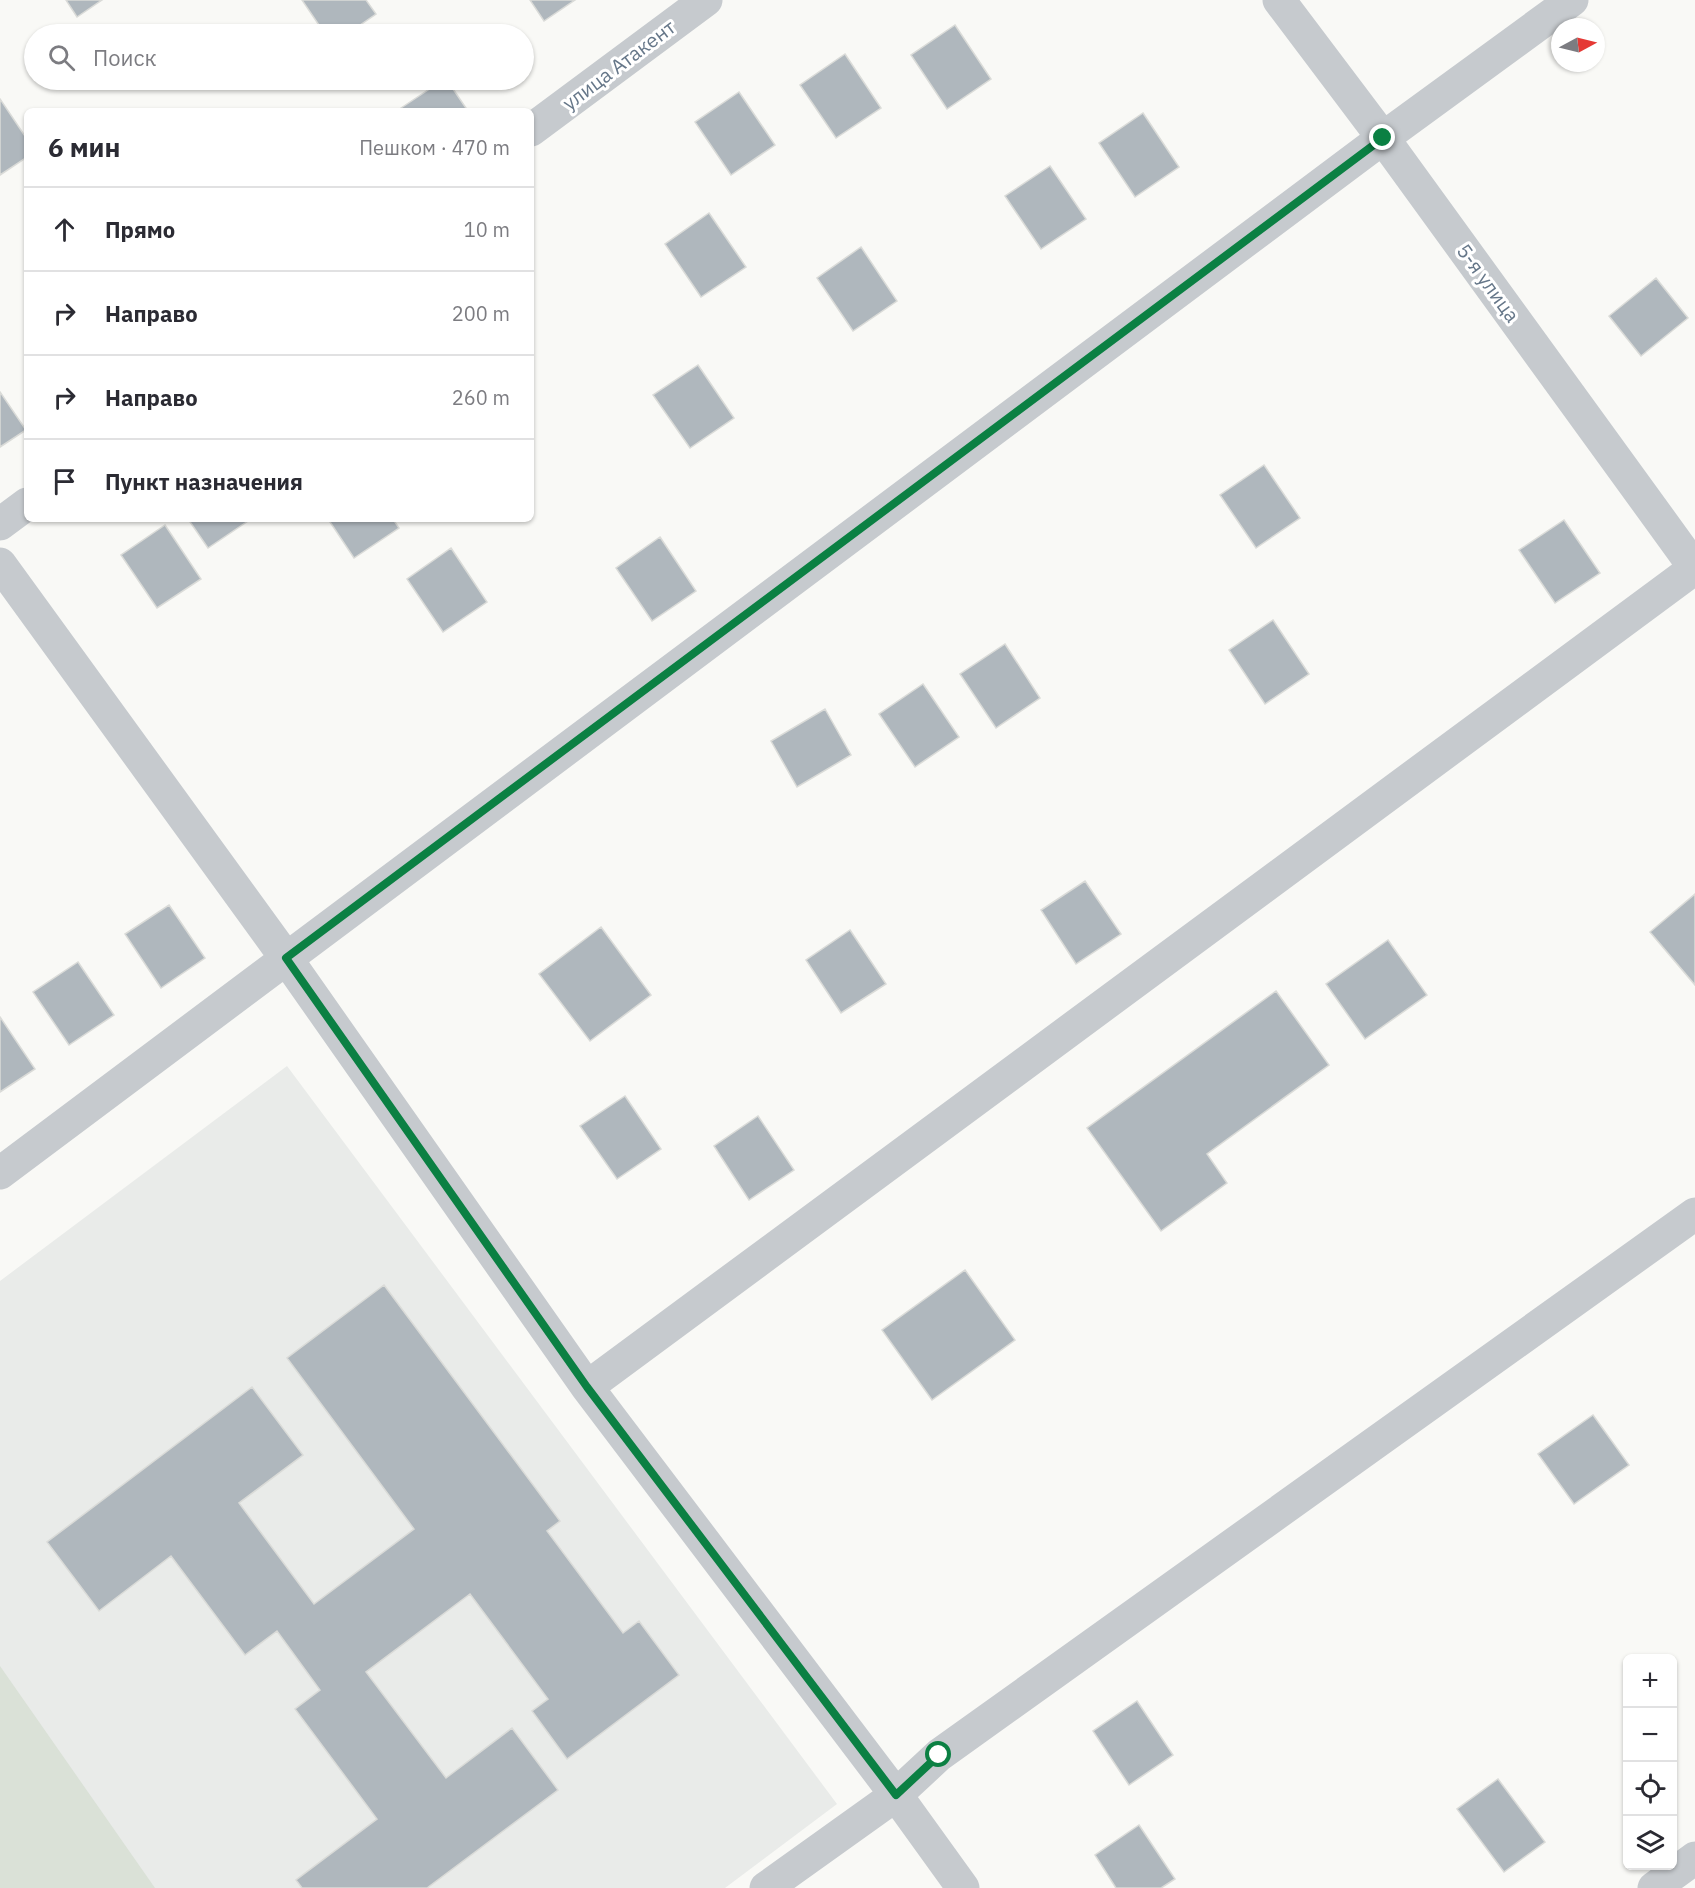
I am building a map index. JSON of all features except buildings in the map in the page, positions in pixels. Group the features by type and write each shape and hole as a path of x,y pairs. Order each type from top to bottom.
{"street":[{"name":"улица Атакент","path":"534,128 706,0"},
{"name":"5-я улица","path":"1279,0 1383,138 1695,568"},
{"path":"0,1173 1383,138 1572,0"},
{"path":"0,524 24,506"},
{"path":"0,564 286,958 587,1387 896,1795 963,1888"},
{"path":"587,1387 1695,568"},
{"path":"766,1888 896,1795 939,1755 1695,1214"},
{"path":"1654,1888 1695,1858"}],"shaded area":[{"path":"287,1066 837,1804 725,1888 0,1888 0,1281"},
{"path":"0,1666 155,1888 0,1888"}],"route":[{"path":"939,1755 896,1795 587,1387 286,958 1383,138"}]}
